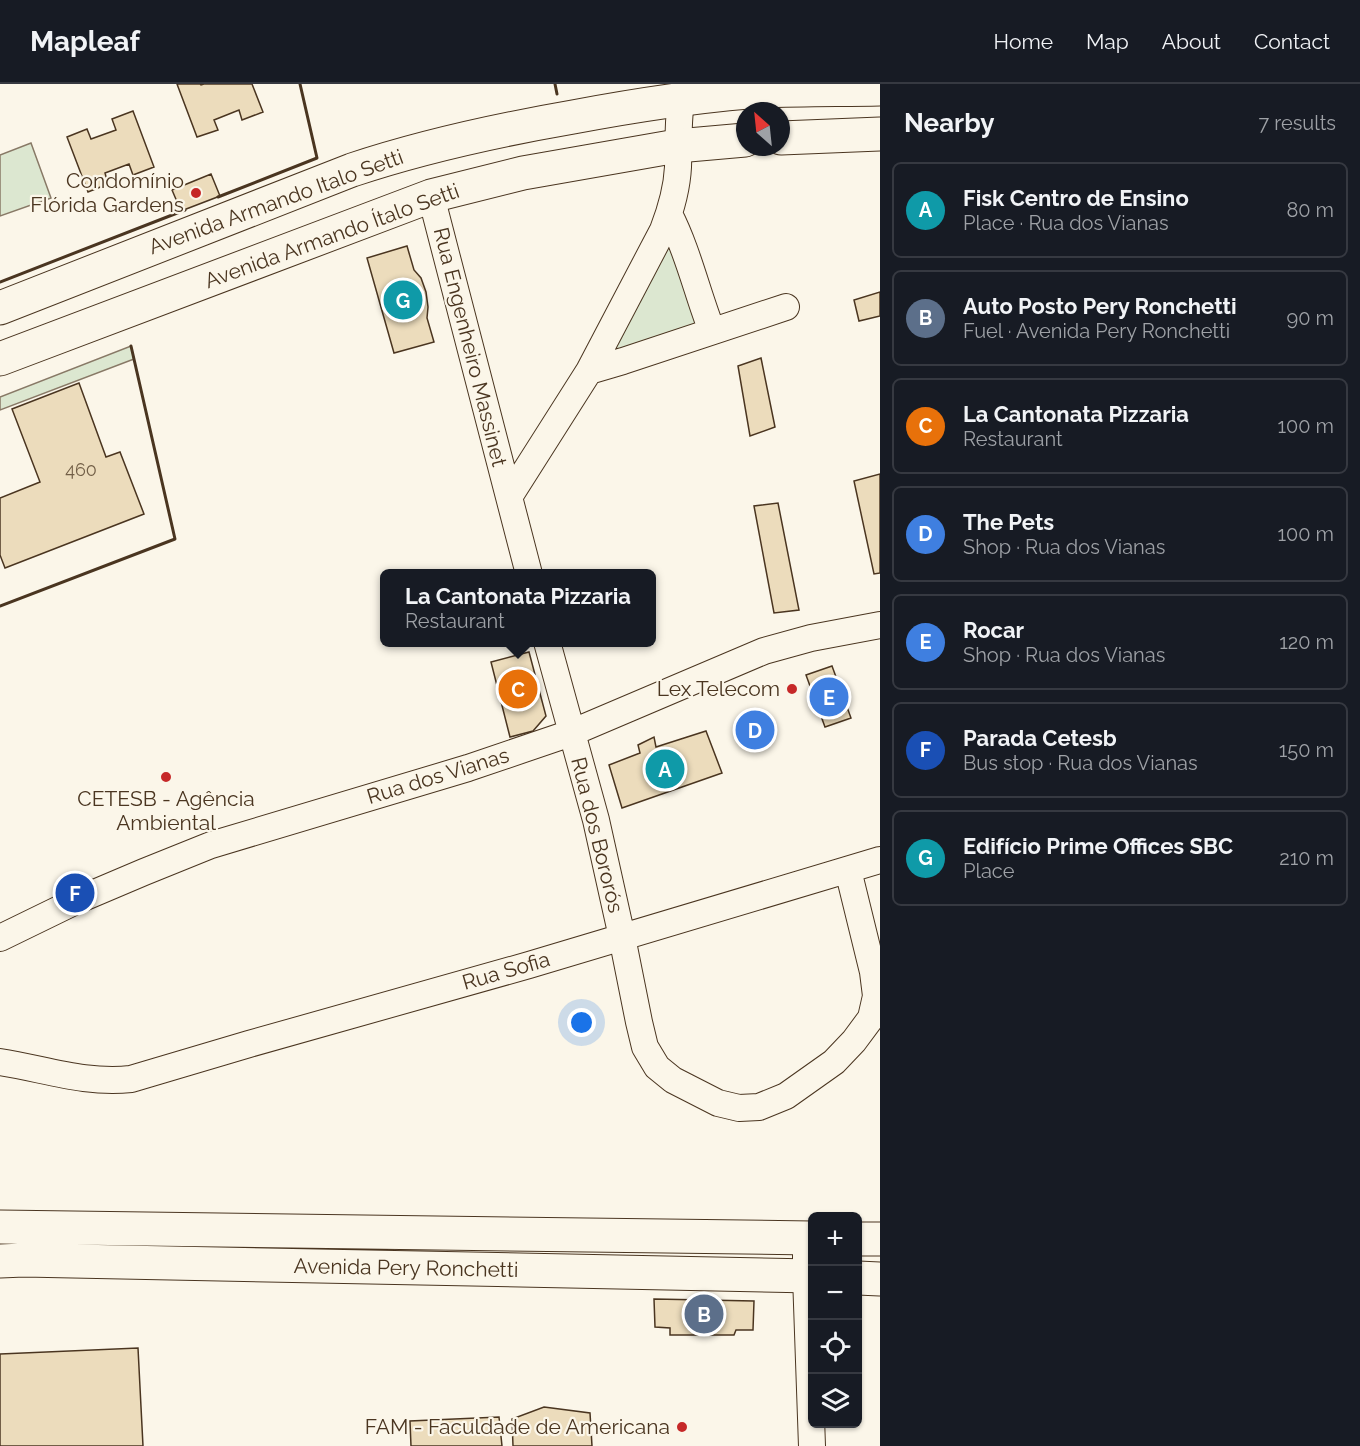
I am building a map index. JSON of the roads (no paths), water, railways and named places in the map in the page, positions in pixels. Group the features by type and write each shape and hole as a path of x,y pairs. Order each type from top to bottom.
{"main road":[{"name":"Avenida Armando Italo Setti","path":"0,308 352,170 397,155 506,129 632,106 683,92 880,88"},
{"path":"463,188 453,179 448,169 450,162 456,159 594,128 632,106"},
{"path":"790,121 880,120"},
{"path":"790,138 880,134"},
{"name":"Avenida Armando Ítalo Setti","path":"0,359 432,196 523,173 677,146 736,141"},
{"path":"332,234 341,218 389,200 401,191 399,177 390,173 360,175 352,170"},
{"path":"97,270 106,275 111,282 114,294 110,317"},
{"name":"Avenida Pery Ronchetti","path":"0,1227 808,1238"},
{"path":"862,1239 880,1239"},
{"name":"Avenida Pery Ronchetti","path":"0,1261 808,1276"},
{"path":"862,1278 880,1279"}],"street":[{"path":"509,497 589,371 663,230 669,214 678,170 677,146 683,92"},
{"name":"Rua Engenheiro Massinet","path":"432,196 528,569"},
{"path":"669,214 684,249 712,331"},
{"path":"589,371 786,307"},
{"name":"Rua dos Vianas","path":"0,938 78,900 211,845 468,768 571,733 764,651 812,638 880,625"},
{"name":"Rua dos Bororós","path":"549,647 596,820 645,1047 657,1067 673,1080 718,1103 739,1108 759,1107 786,1096 834,1062 854,1041 871,1018 876,996 873,972 848,870"},
{"name":"Rua Sofia","path":"0,1062 96,1080 131,1079 880,860"},
{"path":"810,1320 812,1446"}],"place":[{"name":"Condomínio Flórida Gardens","path":"196,193"},
{"name":"Edifício Prime Offices SBC","path":"403,300"},
{"name":"La Cantonata Pizzaria","path":"518,689"},
{"name":"Lex Telecom","path":"792,689"},
{"name":"Rocar","path":"829,697"},
{"name":"The Pets","path":"755,730"},
{"name":"Fisk Centro de Ensino","path":"665,769"},
{"name":"CETESB - Agência Ambiental","path":"166,777"},
{"name":"Parada Cetesb","path":"75,893"},
{"name":"Auto Posto Pery Ronchetti","path":"704,1314"},
{"name":"FAM - Faculdade de Americana","path":"682,1427"}]}
